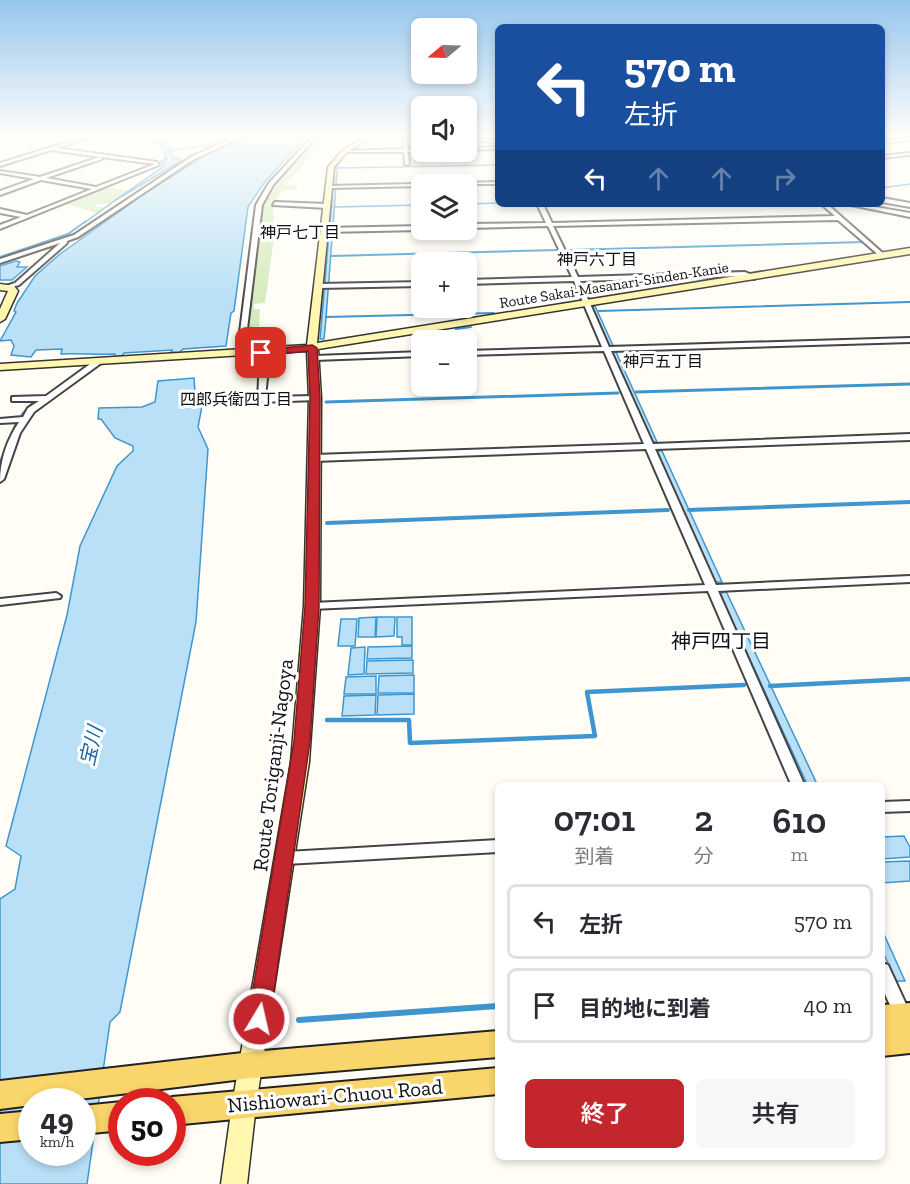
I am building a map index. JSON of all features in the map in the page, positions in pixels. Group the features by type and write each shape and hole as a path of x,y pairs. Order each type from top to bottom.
{"main road":[{"name":"Route Toriganji-Nagoya","path":"234,1184 244,1105 300,762 312,606 315,398 313,353 324,286 329,230 327,206 332,190"},
{"name":"Route Sakai-Masanari-Sinden-Kanie","path":"0,367 261,353 313,353 585,304 910,251"},
{"path":"0,319 13,291 3,287"},
{"path":"885,1040 903,1024"},
{"name":"Nishiowari-Chuou Road","path":"0,1095 251,1065 495,1044"},
{"name":"Nishiowari-Chuou Road","path":"186,1110 495,1081"},
{"path":"0,1128 18,1126"}],"street":[{"path":"0,227 91,190"},
{"path":"3,287 17,284 68,240 144,190"},
{"path":"240,354 259,205 267,190"},
{"path":"885,201 910,205"},
{"path":"275,204 327,206"},
{"path":"542,207 553,224 579,279 585,304 610,348 710,588 797,782"},
{"path":"827,207 838,218 889,255"},
{"path":"866,207 910,215"},
{"path":"0,211 27,216"},
{"path":"477,226 838,218"},
{"path":"329,230 411,228"},
{"path":"0,261 68,240"},
{"path":"477,282 745,274 754,277"},
{"path":"324,286 411,284"},
{"path":"477,353 910,339"},
{"path":"261,353 259,364 263,378 261,400 315,398"},
{"path":"313,353 411,354"},
{"path":"0,479 16,433 24,419 44,398 100,361"},
{"path":"15,399 44,398"},
{"path":"0,421 24,419"},
{"path":"314,458 910,437"},
{"path":"312,606 910,579"},
{"path":"0,602 56,596"},
{"path":"885,807 910,806"},
{"path":"286,858 495,846"},
{"path":"885,978 903,1024"}],"green space":[{"path":"97,190 128,191 109,204 96,204 95,207 105,207 97,213 64,203"},
{"path":"271,190 283,190 273,204 274,238 265,303 254,304 254,309 260,309 259,326 252,327 251,352 245,352 247,313 258,243 260,210"}],"water":[{"path":"259,190 248,207 234,311 231,313 226,346 183,349 179,353 171,352 172,350 124,353 122,356 115,357 115,354 61,354 62,349 36,350 31,357 11,355 14,346 11,340 0,341 16,312 14,311 17,303 35,276 60,254 147,192"},
{"path":"333,190 336,190 324,339 320,339"},
{"path":"20,262 17,267 27,267 12,280 0,280 0,266"},
{"path":"595,306 657,442 651,442 591,307"},
{"name":"宝川","path":"194,378 195,392 203,401 198,427 208,449 196,622 120,1012 110,1022 96,1121 96,1088 18,1088 18,1166 90,1166 87,1184 0,1184 0,899 15,889 21,856 6,846 67,615 80,546 117,466 133,451 133,446 115,438 101,419 98,419 99,408 142,407 155,402 158,381"},
{"path":"655,451 662,451 722,582 715,582"},
{"path":"726,591 816,782 806,782 720,594"},
{"path":"376,617 375,637 358,637 359,618"},
{"path":"377,617 395,617 394,636 376,637"},
{"path":"397,617 412,617 412,645 402,645 402,637 397,637"},
{"path":"341,619 357,619 355,646 338,646"},
{"path":"412,646 412,658 367,659 368,647"},
{"path":"365,647 364,674 348,675 351,648"},
{"path":"413,660 413,673 366,674 367,661"},
{"path":"414,675 414,693 378,693 379,676"},
{"path":"376,676 376,694 344,694 346,677"},
{"path":"414,694 414,714 377,715 378,695"},
{"path":"376,695 375,715 342,716 344,696"},
{"path":"904,836 910,847 910,857 885,859 885,837"},
{"path":"910,861 910,881 885,883 885,862"},
{"path":"885,937 905,981 896,981 885,957"}],"waterway":[{"path":"84,223 117,199"},
{"path":"477,204 495,203"},
{"path":"335,207 411,205"},
{"path":"0,257 68,234 86,221"},
{"path":"568,250 864,242"},
{"path":"331,256 558,250"},
{"path":"599,311 910,302"},
{"path":"326,317 494,313"},
{"path":"456,330 471,327"},
{"path":"636,392 910,384"},
{"path":"326,402 618,393"},
{"path":"22,415 33,403"},
{"path":"0,463 17,422"},
{"path":"689,510 910,502"},
{"path":"327,523 668,510"},
{"path":"770,686 910,679"},
{"path":"327,720 409,720 410,743 595,736 587,692 744,685"},
{"path":"299,1020 495,1006"}],"district":[{"name":"神戸七丁目","path":"300,232"},
{"name":"神戸六丁目","path":"597,259"},
{"name":"神戸五丁目","path":"663,361"},
{"name":"四郎兵衛四丁目","path":"236,399"},
{"name":"神戸四丁目","path":"721,641"}],"route":[{"path":"259,1019 300,762 308,677 312,606 315,398 315,358 312,348 261,353"}]}
